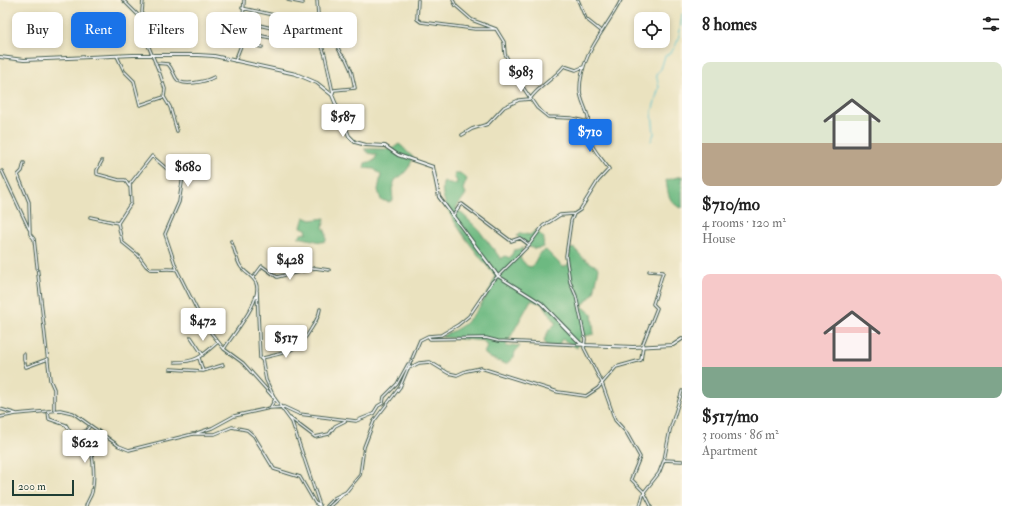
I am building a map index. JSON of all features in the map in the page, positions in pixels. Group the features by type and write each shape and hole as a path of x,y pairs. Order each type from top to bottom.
{"street":[{"path":"123,0 135,12"},
{"path":"143,0 143,12"},
{"path":"242,12 244,0"},
{"path":"288,0 303,3"},
{"path":"317,0 318,12"},
{"path":"418,0 418,20 421,22 475,29 496,29"},
{"path":"453,0 456,6 472,20 496,29 504,42 508,58 530,99 548,117 570,118 588,122"},
{"path":"578,0 586,19 601,31"},
{"path":"0,417 54,410 73,414 89,427 119,446 129,450 212,428 237,414 270,408 281,407 298,414 346,421 356,421 373,414 378,406 383,403 384,397 397,384 417,351 420,340 428,336 441,335 458,325 469,316 498,276 529,245 543,226 553,218 560,215 574,214 580,210 598,181 609,169 590,140 588,122 580,91 583,67 601,31 616,12 621,0"},
{"path":"242,8 269,14"},
{"path":"149,48 164,89 164,97 170,107 177,131"},
{"path":"235,61 240,48"},
{"path":"323,48 332,94 349,136 355,142 366,145 386,146 398,155 433,167 439,197 498,276 541,303 585,346"},
{"path":"332,94 334,90 355,88 351,70 346,59 338,48"},
{"path":"0,57 24,60 117,56 198,55 296,74 317,83 332,94"},
{"path":"117,56 124,71 134,81 140,105 164,97"},
{"path":"155,63 168,64 178,80 187,83 194,83 214,78"},
{"path":"462,135 472,129 488,124 504,107 519,100 530,99 537,89 548,83 564,66 576,70 583,67"},
{"path":"177,270 172,268 164,271 155,270 146,266 138,255 122,242 118,223 130,203 130,184 152,156 167,169 176,169 182,176 180,202 165,234 177,270 204,324 224,349 243,363 275,399 292,422 320,506"},
{"path":"102,161 97,170 97,174 119,180 125,180 130,187"},
{"path":"24,163 22,171 18,175 29,202 30,231"},
{"path":"2,171 34,239 50,380 54,389 54,410"},
{"path":"453,216 462,204 512,241 520,238 529,245"},
{"path":"574,214 571,221 566,256 570,282 576,296 585,339 584,348 602,383 615,420 626,432 637,449 640,458 631,479 644,492 651,506"},
{"path":"90,217 118,223"},
{"path":"231,241 242,269 253,278 256,287 260,358 262,360 266,380 275,399"},
{"path":"253,278 262,266 276,277 316,268 329,270"},
{"path":"407,369 419,363 430,362 448,373 457,375 466,371 481,368 558,392 586,396 602,383 616,366 641,360 643,346 657,308 653,304 663,272 649,271"},
{"path":"224,349 245,319 255,299 256,287"},
{"path":"262,360 264,358 273,357 292,350 306,340 318,319 320,309"},
{"path":"428,336 430,339 486,338 498,341 585,346 674,345 682,339"},
{"path":"191,338 203,355"},
{"path":"175,362 189,362 199,358 218,342"},
{"path":"24,354 26,367 48,359"},
{"path":"199,358 203,372"},
{"path":"330,506 346,492 360,475 364,447 374,421 400,387 409,363"},
{"path":"170,369 203,372 223,365"},
{"path":"640,506 644,492 659,473 664,460 670,430 682,391"},
{"path":"270,408 275,399"},
{"path":"0,409 17,414"},
{"path":"48,411 49,420 66,425 72,435 76,436 87,430 89,427"},
{"path":"286,414 315,437 329,434 335,426 346,421"},
{"path":"193,434 215,434 232,427 247,430 254,436 274,469 300,477 315,502 320,506"},
{"path":"86,506 92,493 92,454 87,430"},
{"path":"664,460 682,461"},
{"path":"326,506 334,498 344,493"}],"green space":[{"path":"399,144 413,157 406,171 395,180 392,189 393,200 389,202 381,200 378,190 381,175 374,169 364,168 365,163 374,161 377,155 369,153 364,149 392,149"},
{"path":"455,173 460,173 467,179 463,189 466,194 456,208 478,229 501,259 505,256 510,258 514,250 523,248 520,258 527,266 532,267 539,254 546,250 563,267 569,264 570,248 575,249 583,258 599,268 594,293 582,306 592,314 594,334 580,337 577,348 562,339 558,346 546,346 544,340 549,330 556,323 543,304 531,300 506,345 508,347 512,345 520,346 515,352 514,357 506,364 490,358 484,353 487,347 484,341 441,337 460,327 471,318 486,297 495,276 460,230 445,203 442,191 444,181 449,184 456,184 457,181 454,177"},
{"path":"682,176 682,208 677,206 671,200 668,193 666,180"},
{"path":"304,217 311,220 325,218 323,227 326,233 326,241 321,242 298,237 301,234 307,233 306,229 301,227"},
{"path":"536,230 544,238 543,247 535,249 532,248 517,236 520,233 530,235"}],"waterway":[{"path":"651,141 654,134 652,112 659,87 656,74 661,69 665,56 674,49 680,32 682,14"}]}
